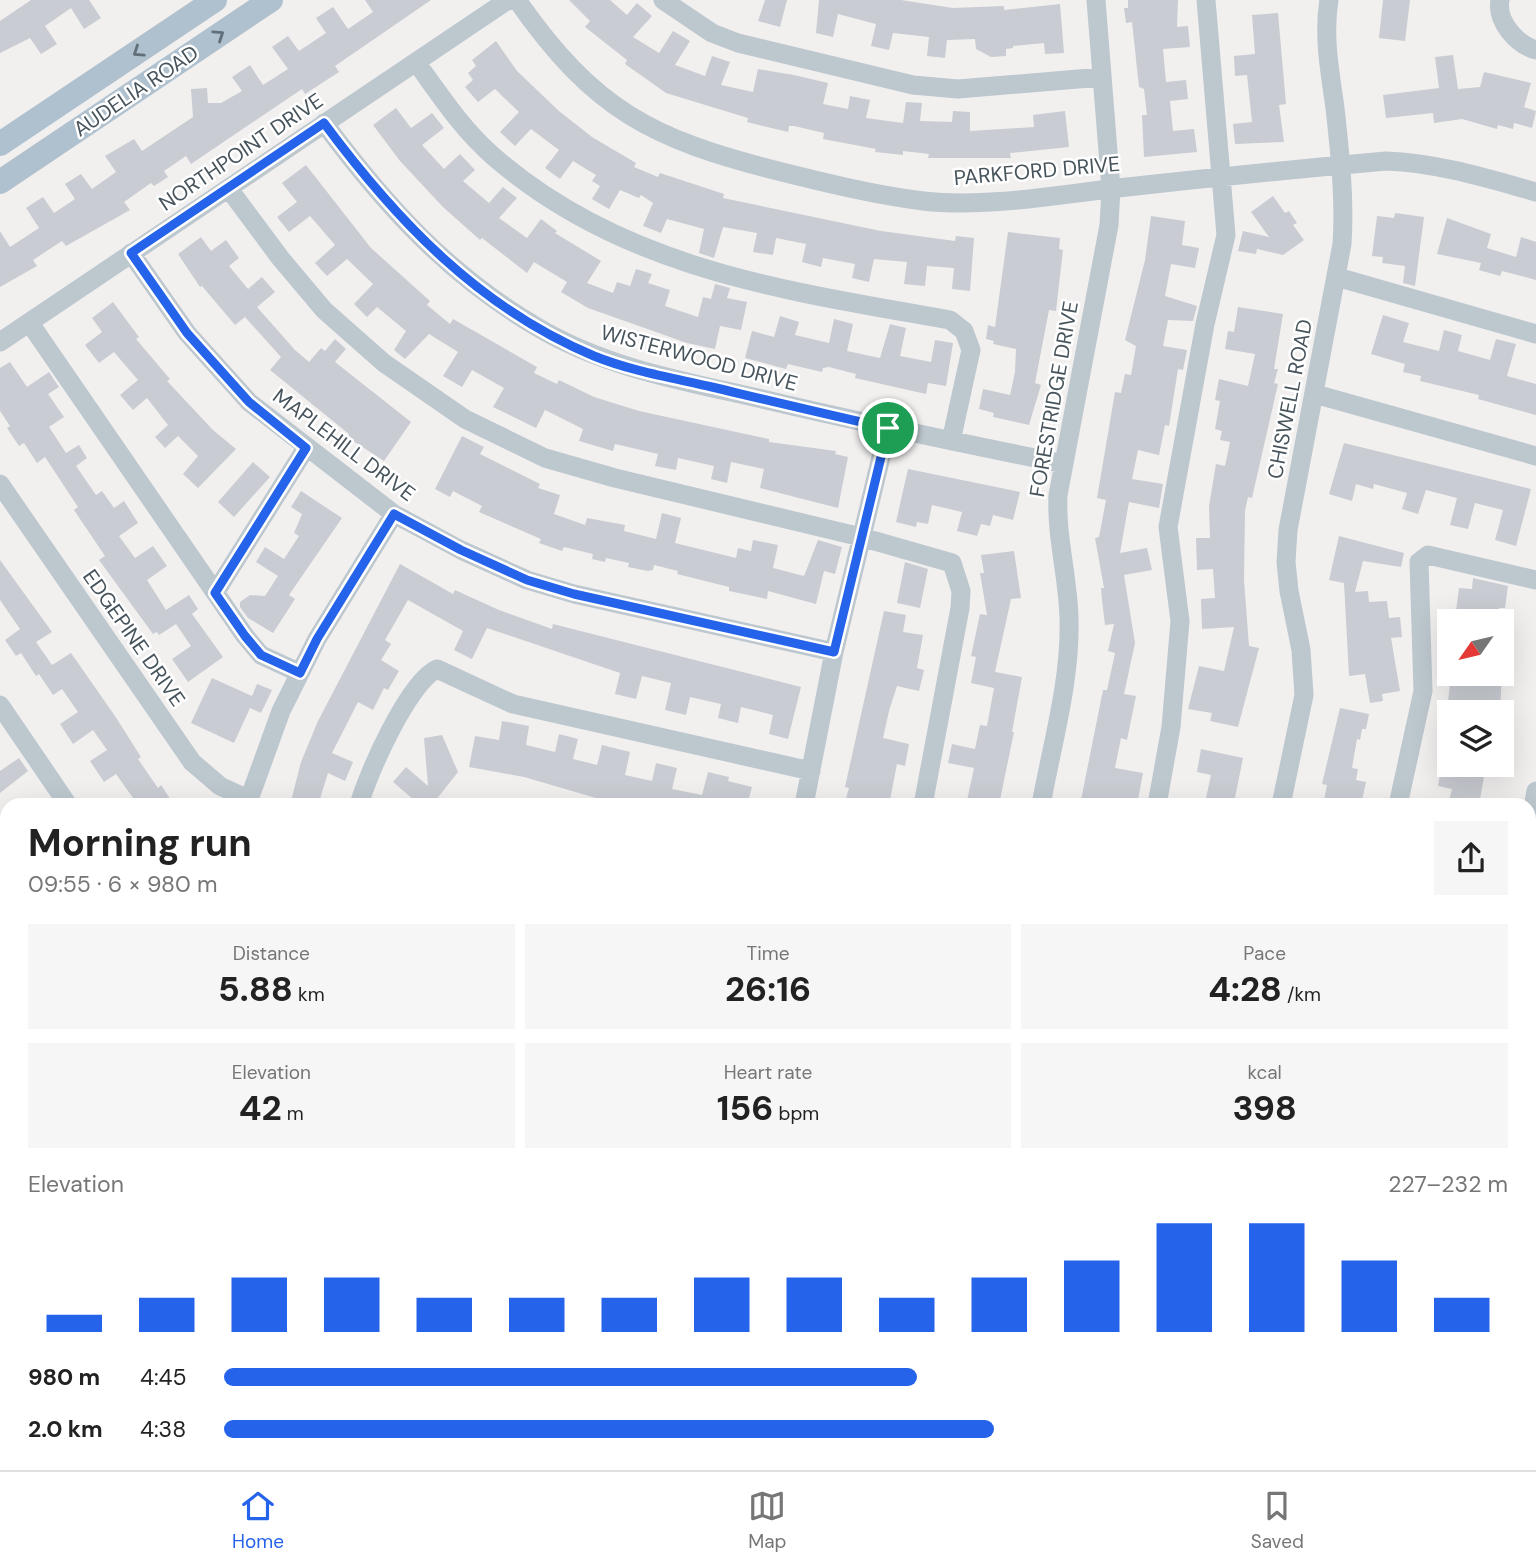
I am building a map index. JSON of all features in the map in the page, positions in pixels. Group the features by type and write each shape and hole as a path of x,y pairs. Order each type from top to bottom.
{"main road":[{"name":"AUDELIA ROAD","path":"0,144 215,0"},
{"name":"AUDELIA ROAD","path":"0,182 271,0"}],"street":[{"name":"NORTHPOINT DRIVE","path":"0,342 508,0"},
{"name":"PARKFORD DRIVE","path":"517,0 550,46 605,99 666,137 707,153 824,183 925,201 999,201 1342,165 1419,163 1536,191"},
{"path":"663,0 712,33 738,43 913,85 958,89 1102,77"},
{"name":"FORESTRIDGE DRIVE","path":"1042,798 1068,658 1068,605 1057,522 1064,464 1109,225 1111,189 1096,0"},
{"path":"1158,798 1171,727 1180,621 1168,527 1205,324 1226,235 1206,0"},
{"name":"CHISWELL ROAD","path":"1282,798 1304,695 1301,650 1289,591 1287,541 1337,277 1345,201 1327,48 1326,19 1329,0"},
{"path":"1500,0 1498,9 1507,30 1536,50"},
{"path":"416,62 455,117 492,155 537,191 583,220 628,243 778,289 950,320 964,331 971,350 951,441"},
{"name":"WISTERWOOD DRIVE","path":"324,123 381,198 421,239 491,297 537,327 595,356 661,376 888,428 1064,464"},
{"path":"229,189 281,259 324,310 384,363 466,419 545,458 861,537 952,563 961,591 924,798"},
{"name":"MAPLEHILL DRIVE","path":"131,253 187,333 249,402 394,514 461,550 538,583 574,594 834,652"},
{"path":"1337,277 1536,334"},
{"path":"29,322 245,636 261,655 300,673"},
{"path":"1315,394 1536,456"},
{"path":"805,798 834,652 888,428"},
{"path":"215,593 306,448"},
{"name":"EDGEPINE DRIVE","path":"0,484 192,762 220,786 241,798"},
{"path":"249,798 281,711 317,639 394,514"},
{"path":"1400,798 1423,691 1419,562 1428,555 1536,580"},
{"path":"362,798 404,703 425,674 437,669 513,704 811,771"},
{"path":"0,705 63,798"}],"building":[{"path":"31,0 89,0 101,18 84,29 71,8 45,26 57,44 41,54 30,38 0,53 0,21"},
{"path":"365,0 431,0 335,66 339,72 305,94 302,89 191,164 186,156 164,171 168,177 154,186 151,183 124,202 130,210 66,246 62,241 33,260 37,266 0,287 0,231 10,247 39,228 26,208 43,197 54,213 75,199 65,184 81,174 92,189 116,172 105,156 134,139 142,151 193,117 191,89 207,88 208,103 221,103 242,91 232,77 250,65 263,85 288,69 272,47 288,36 299,51 326,33 316,18 333,7 348,29 373,12"},
{"path":"569,0 610,0 627,15 637,3 652,16 633,37 659,53 673,31 690,41 675,65 705,76 712,56 730,62 721,85 753,92 758,69 794,75 828,83 823,104 848,109 850,96 870,100 866,118 903,123 906,102 922,103 920,121 952,122 953,111 970,112 970,131 1034,127 1033,115 1065,111 1069,147 1010,153 1011,158 928,158 929,154 903,151 903,155 875,152 876,149 823,139 824,133 794,126 789,126 788,132 747,122 748,118 666,93 625,64 627,60 585,27 590,21"},
{"path":"765,0 787,0 780,27 758,21"},
{"path":"819,0 901,0 953,8 1004,6 1004,10 1060,4 1064,53 1045,54 1044,43 1013,46 1006,49 1006,56 991,57 976,49 975,39 947,40 945,58 927,56 929,37 893,33 889,50 871,46 876,24 838,14 833,37 816,33"},
{"path":"1128,0 1178,0 1177,27 1188,26 1190,47 1163,49 1166,82 1186,80 1188,99 1170,101 1173,131 1194,129 1197,152 1144,157 1142,115 1147,115 1144,89 1139,87 1132,22 1126,23 1124,8 1128,8"},
{"path":"1383,0 1410,0 1405,41 1379,38"},
{"path":"1278,13 1286,104 1279,105 1284,142 1235,144 1233,124 1252,122 1247,75 1235,76 1234,56 1255,54 1252,15"},
{"path":"496,41 517,71 559,111 592,137 636,163 634,167 658,177 660,173 724,194 723,198 881,231 955,241 956,236 974,238 970,291 952,289 954,268 927,266 925,286 904,284 907,262 874,259 869,282 852,278 855,264 823,258 821,267 802,262 806,244 776,238 773,255 753,252 757,233 723,227 714,258 699,253 704,229 667,219 661,233 643,226 653,203 641,195 639,198 620,190 609,209 592,199 600,186 592,181 596,175 573,161 560,179 545,168 559,150 531,129 515,146 500,132 519,112 495,89 478,102 465,87 473,80 468,73 476,66 472,60"},
{"path":"1453,55 1458,89 1480,87 1484,72 1531,83 1524,107 1536,111 1532,128 1514,123 1513,129 1498,125 1497,129 1462,119 1434,123 1433,113 1386,118 1383,95 1439,88 1435,57"},
{"path":"396,108 411,128 432,113 444,128 422,145 444,169 460,154 475,170 463,181 489,203 503,187 517,198 499,218 527,238 541,219 557,231 555,233 601,261 587,283 613,293 617,282 630,286 636,269 652,274 648,283 670,290 665,306 698,317 703,297 711,299 715,284 730,288 727,298 747,302 741,330 720,326 715,349 687,343 588,308 561,292 567,282 534,262 527,273 482,238 480,240 443,207 400,161 373,125"},
{"path":"306,165 371,248 430,301 427,305 450,324 453,319 537,367 534,373 557,384 559,380 594,397 639,411 769,439 769,442 836,451 835,454 848,457 838,508 760,488 764,469 731,462 727,483 711,479 714,466 678,458 676,470 655,466 658,454 615,444 613,451 579,441 583,429 545,410 536,428 493,407 504,388 472,370 462,387 443,376 458,352 429,334 405,359 394,350 406,331 377,307 367,317 354,304 373,284 347,259 327,276 315,263 335,245 310,216 289,232 277,217 297,202 282,183"},
{"path":"1273,196 1285,213 1289,211 1297,223 1293,225 1304,240 1283,255 1257,249 1256,254 1238,251 1243,231 1269,237 1251,212"},
{"path":"1395,213 1424,217 1415,286 1403,283 1405,266 1382,263 1383,257 1372,256 1377,216 1394,218"},
{"path":"1151,216 1185,221 1182,245 1199,248 1195,268 1171,264 1165,296 1197,306 1193,321 1168,320 1163,346 1187,350 1183,370 1178,369 1169,426 1165,425 1159,455 1138,450 1132,479 1163,484 1159,508 1129,502 1120,553 1147,548 1152,570 1124,575 1135,643 1124,694 1136,696 1127,740 1121,738 1115,768 1143,773 1138,798 1081,798 1103,690 1107,690 1115,653 1108,651 1114,624 1105,625 1101,588 1104,588 1095,538 1099,537 1106,500 1097,498 1115,392 1121,393 1125,374 1131,375 1136,346 1125,340 1145,260"},
{"path":"1447,218 1491,234 1487,248 1516,257 1521,237 1536,242 1536,280 1502,271 1500,276 1479,270 1481,263 1437,254"},
{"path":"1008,232 1060,238 1059,249 1063,250 1056,311 1049,310 1035,383 1041,385 1029,425 993,417 994,413 979,409 983,389 1010,395 1015,372 1016,349 993,344 994,341 986,339 988,325 995,327"},
{"path":"201,237 211,251 226,240 239,258 229,266 248,289 262,277 275,292 257,307 295,350 309,362 321,348 325,351 335,339 346,349 335,362 411,422 384,461 347,437 349,434 270,370 281,357 245,317 235,325 202,286 200,287 178,254"},
{"path":"113,302 139,337 136,339 170,379 167,381 213,430 236,449 198,488 183,474 198,456 178,436 165,448 155,437 168,425 147,398 133,410 120,395 138,380 114,352 99,363 85,345 102,332 92,318"},
{"path":"1238,307 1283,314 1274,369 1278,369 1274,383 1278,384 1252,498 1248,497 1245,511 1244,580 1249,646 1259,648 1238,727 1210,721 1212,713 1188,709 1199,666 1224,671 1234,627 1202,629 1201,599 1215,598 1213,569 1197,570 1196,538 1210,538 1209,506 1216,464 1225,466 1230,442 1220,440 1222,431 1215,429 1220,401 1215,400 1219,379 1248,386 1255,354 1225,349 1228,331 1234,332"},
{"path":"1383,315 1409,323 1403,342 1439,351 1444,330 1462,335 1458,351 1490,360 1496,339 1516,344 1507,376 1536,384 1536,415 1478,399 1479,395 1420,381 1421,376 1403,372 1405,364 1371,354"},
{"path":"780,316 799,322 795,335 829,343 834,319 853,324 847,351 880,358 890,324 906,328 900,356 931,362 935,340 953,343 946,386 928,383 926,394 855,378 856,374 829,367 823,368 822,372 788,364 786,369 745,358 752,331 774,337"},
{"path":"10,362 27,387 49,372 59,387 48,394 64,417 49,427 66,453 79,445 87,458 76,466 96,495 102,491 114,508 124,501 138,523 119,536 135,558 153,546 167,566 147,580 166,610 189,595 198,609 192,614 223,657 188,682 172,659 191,646 176,624 159,635 157,632 153,634 99,560 105,556 74,510 78,507 45,457 37,463 24,443 19,446 7,428 10,426 0,411 0,368"},
{"path":"462,436 484,447 480,454 540,484 538,488 560,495 554,514 585,525 587,518 625,525 624,531 656,539 662,513 681,518 675,543 736,558 738,548 751,551 753,540 778,545 773,568 804,576 818,540 842,547 835,574 824,571 816,604 768,591 767,599 729,591 729,587 677,574 678,571 654,565 653,570 648,571 628,567 629,563 606,558 605,562 592,559 593,554 564,547 562,551 539,543 541,539 479,512 482,506 453,491 450,497 435,489"},
{"path":"1344,443 1531,489 1516,546 1495,540 1503,510 1475,503 1468,529 1450,525 1457,498 1426,490 1418,514 1402,509 1407,493 1374,484 1373,489 1356,484 1352,501 1329,494"},
{"path":"253,462 270,477 234,517 218,502"},
{"path":"908,469 1020,492 1013,520 993,515 990,526 981,524 977,536 957,531 962,512 932,505 928,524 917,522 916,527 896,522"},
{"path":"301,491 342,518 289,595 295,599 273,633 248,618 240,607 240,602 250,595 265,596 278,576 256,562 265,547 284,559 299,536 294,533 302,514 291,507"},
{"path":"1339,536 1404,553 1401,567 1363,561 1355,592 1368,591 1369,602 1387,601 1389,618 1400,617 1402,637 1391,638 1400,691 1382,694 1383,701 1370,703 1365,674 1349,676 1344,583 1329,580"},
{"path":"1014,551 1021,598 1011,599 995,672 1022,677 1000,798 968,798 974,768 948,763 952,744 975,749 980,725 987,726 994,688 971,683 976,657 971,656 980,614 987,615 980,573 984,573 981,555"},
{"path":"0,560 52,632 36,642 52,665 71,653 141,757 138,759 158,788 161,785 170,798 133,798 116,774 104,782 90,761 107,750 93,730 73,744 60,724 78,712 62,689 53,695 21,653 16,656 5,640 20,629 0,600"},
{"path":"905,562 928,569 920,608 897,603"},
{"path":"400,564 453,594 455,590 499,610 552,629 553,624 801,687 788,739 769,734 773,715 741,707 738,723 718,718 721,704 690,697 686,715 665,710 671,683 642,676 636,699 615,694 620,673 487,628 472,659 454,650 463,631 408,600 385,640 391,644 381,660 399,671 388,690 384,688 373,710 358,702 332,753 353,762 345,781 328,773 320,798 292,798 301,762 318,721"},
{"path":"1473,578 1508,586 1505,608 1456,609 1459,588 1472,589"},
{"path":"884,611 906,615 903,632 923,635 917,668 924,670 919,691 897,686 883,738 909,744 905,766 897,764 890,798 846,798 849,788 845,787"},
{"path":"212,678 252,696 257,684 272,690 261,713 250,708 234,743 191,723"},
{"path":"1450,686 1501,686 1501,700 1448,700"},
{"path":"1340,708 1369,714 1366,729 1362,729 1360,740 1357,739 1352,768 1358,769 1356,780 1366,782 1363,798 1324,798 1327,785 1322,784"},
{"path":"502,721 529,726 526,745 555,752 559,734 578,739 573,759 597,765 602,745 630,752 625,775 652,781 656,763 677,768 672,789 702,795 708,772 752,787 749,798 596,798 524,777 469,767 475,736 499,740"},
{"path":"442,735 458,772 438,798 412,798 393,782 406,767 428,786 424,738"},
{"path":"1201,749 1243,758 1235,798 1206,798 1211,775 1197,772"},
{"path":"19,758 28,771 0,793 0,771"},
{"path":"1440,777 1484,777 1480,798 1450,798 1452,789 1438,786"}],"route":[{"path":"324,123 381,198 421,239 491,297 537,327 595,356 661,376 888,428 834,652 574,594 527,580 461,550 394,514 317,639 300,673 261,655 215,593 306,448 249,402 187,333 131,253 324,123"}]}
